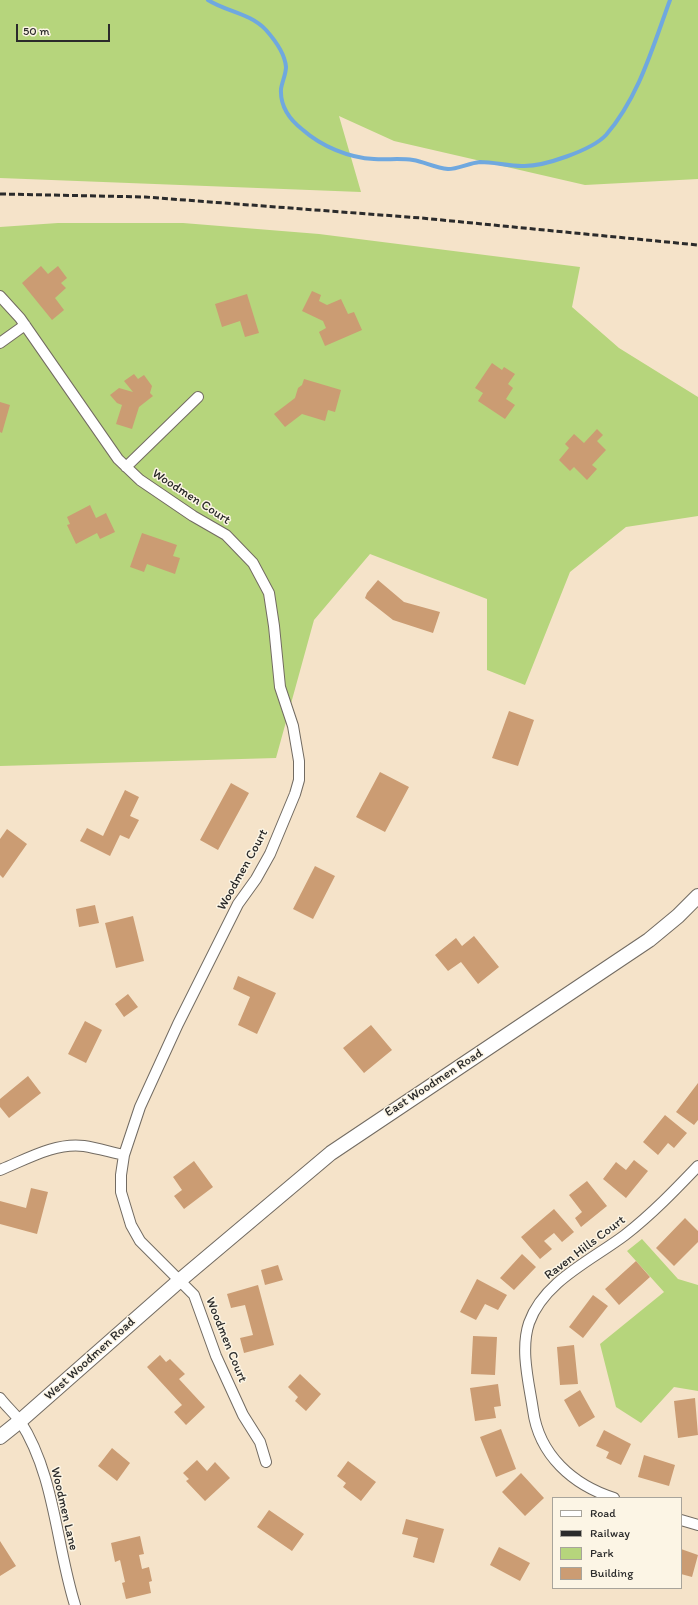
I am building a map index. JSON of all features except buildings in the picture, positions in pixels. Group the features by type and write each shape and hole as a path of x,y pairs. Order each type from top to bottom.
{"main road":[{"name":"East Woodmen Road","path":"179,1281 331,1152 649,940 678,916 698,896"},
{"name":"West Woodmen Road","path":"0,1437 179,1281"}],"street":[{"name":"Woodmen Court","path":"0,296 25,325 118,459 140,480 226,535 252,563 269,593 280,687 293,726 300,770 295,794 270,854 256,880 238,904 178,1024 140,1107 124,1155 121,1176 121,1192 131,1225 140,1241 194,1295 216,1356 243,1415 260,1442 266,1462"},
{"path":"0,343 25,325"},
{"path":"126,467 198,397"},
{"path":"0,1170 45,1152 71,1145 84,1146 124,1155"},
{"name":"Raven Hills Court","path":"612,1497 582,1484 562,1469 548,1452 540,1437 534,1417 526,1363 528,1325 543,1296 558,1283 626,1234 667,1198 698,1166"},
{"name":"Woodmen Lane","path":"0,1398 20,1421 40,1463 50,1498 67,1581 75,1605"},
{"path":"682,1520 698,1525"}],"green space":[{"path":"0,0 698,0 698,179 585,185 394,141 339,116 361,192 0,178"},
{"path":"58,223 183,223 319,234 580,267 572,307 619,348 698,397 698,516 626,527 570,572 525,685 487,670 487,599 370,554 314,620 276,758 0,766 0,227"},
{"path":"642,1239 678,1279 698,1285 698,1391 674,1387 641,1423 616,1407 600,1344 664,1292 627,1251"}],"waterway":[{"path":"208,0 246,16 260,24 279,47 286,67 281,89 284,107 294,122 310,136 345,154 374,159 413,160 448,169 480,162 522,166 542,164 579,152 599,141 618,120 628,104 651,53 670,0"}],"railway":[{"path":"0,194 145,197 421,218 698,245"}]}
